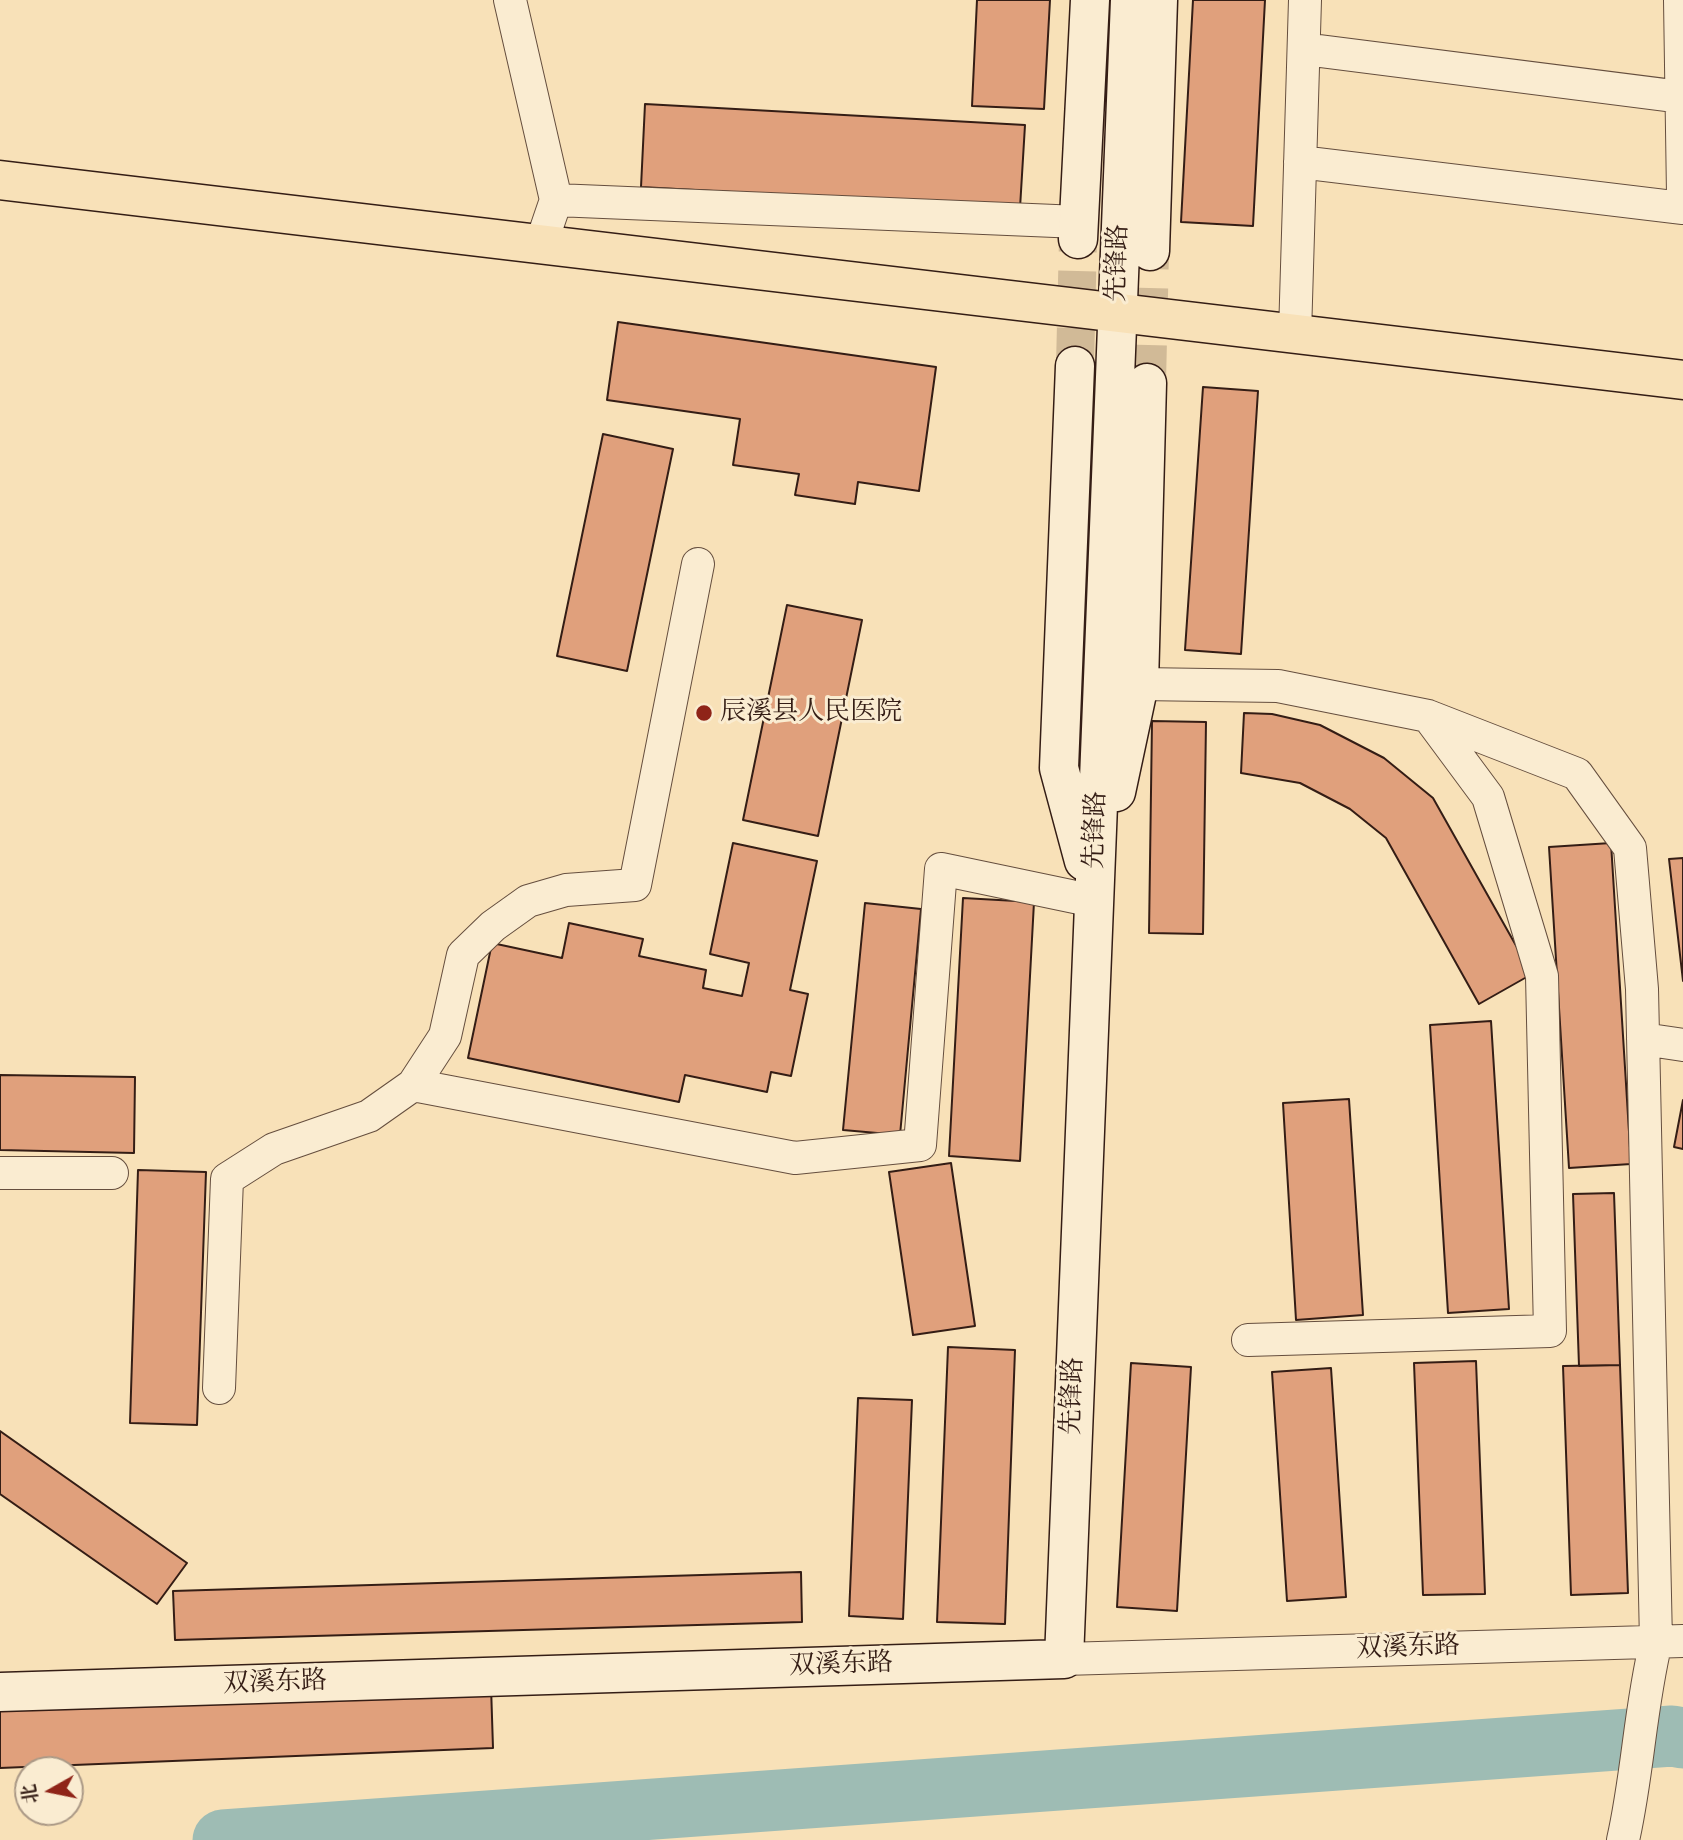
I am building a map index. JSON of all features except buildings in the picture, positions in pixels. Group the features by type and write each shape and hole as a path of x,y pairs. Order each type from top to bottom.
{"main road":[{"path":"1078,230 1090,0"},
{"name":"先锋路","path":"1064,1659 1130,0"},
{"path":"1150,251 1158,0"},
{"path":"0,180 1683,380"},
{"path":"1075,366 1059,768 1094,901"},
{"path":"1094,901 1139,684 1147,383"},
{"name":"双溪东路","path":"0,1692 1064,1659"}],"street":[{"path":"510,0 556,200 541,244"},
{"path":"1295,334 1305,0"},
{"path":"1680,0 1683,195"},
{"path":"1304,49 1681,97"},
{"path":"1300,162 1683,208"},
{"path":"556,200 1078,230"},
{"path":"219,1388 227,1179 274,1149 369,1116 413,1085 444,1036 463,956 493,926 528,901 566,890 635,884 698,564"},
{"path":"1139,684 1278,686 1429,716 1577,774 1630,848 1643,989 1670,1641 1647,1678 1631,1802 1623,1840"},
{"path":"1248,1340 1550,1331 1542,976 1488,797 1429,716"},
{"path":"413,1085 795,1158 920,1145 941,869 1094,901"},
{"path":"1643,1038 1683,1045"},
{"path":"0,1173 112,1173"},
{"name":"双溪东路","path":"1064,1659 1670,1641"}],"waterway":[{"path":"223,1840 1672,1736 1683,1738"}],"tunnel":[{"path":"1075,366 1078,239"},
{"path":"1147,383 1150,251"}],"place":[{"name":"辰溪县人民医院","path":"704,713"}]}
